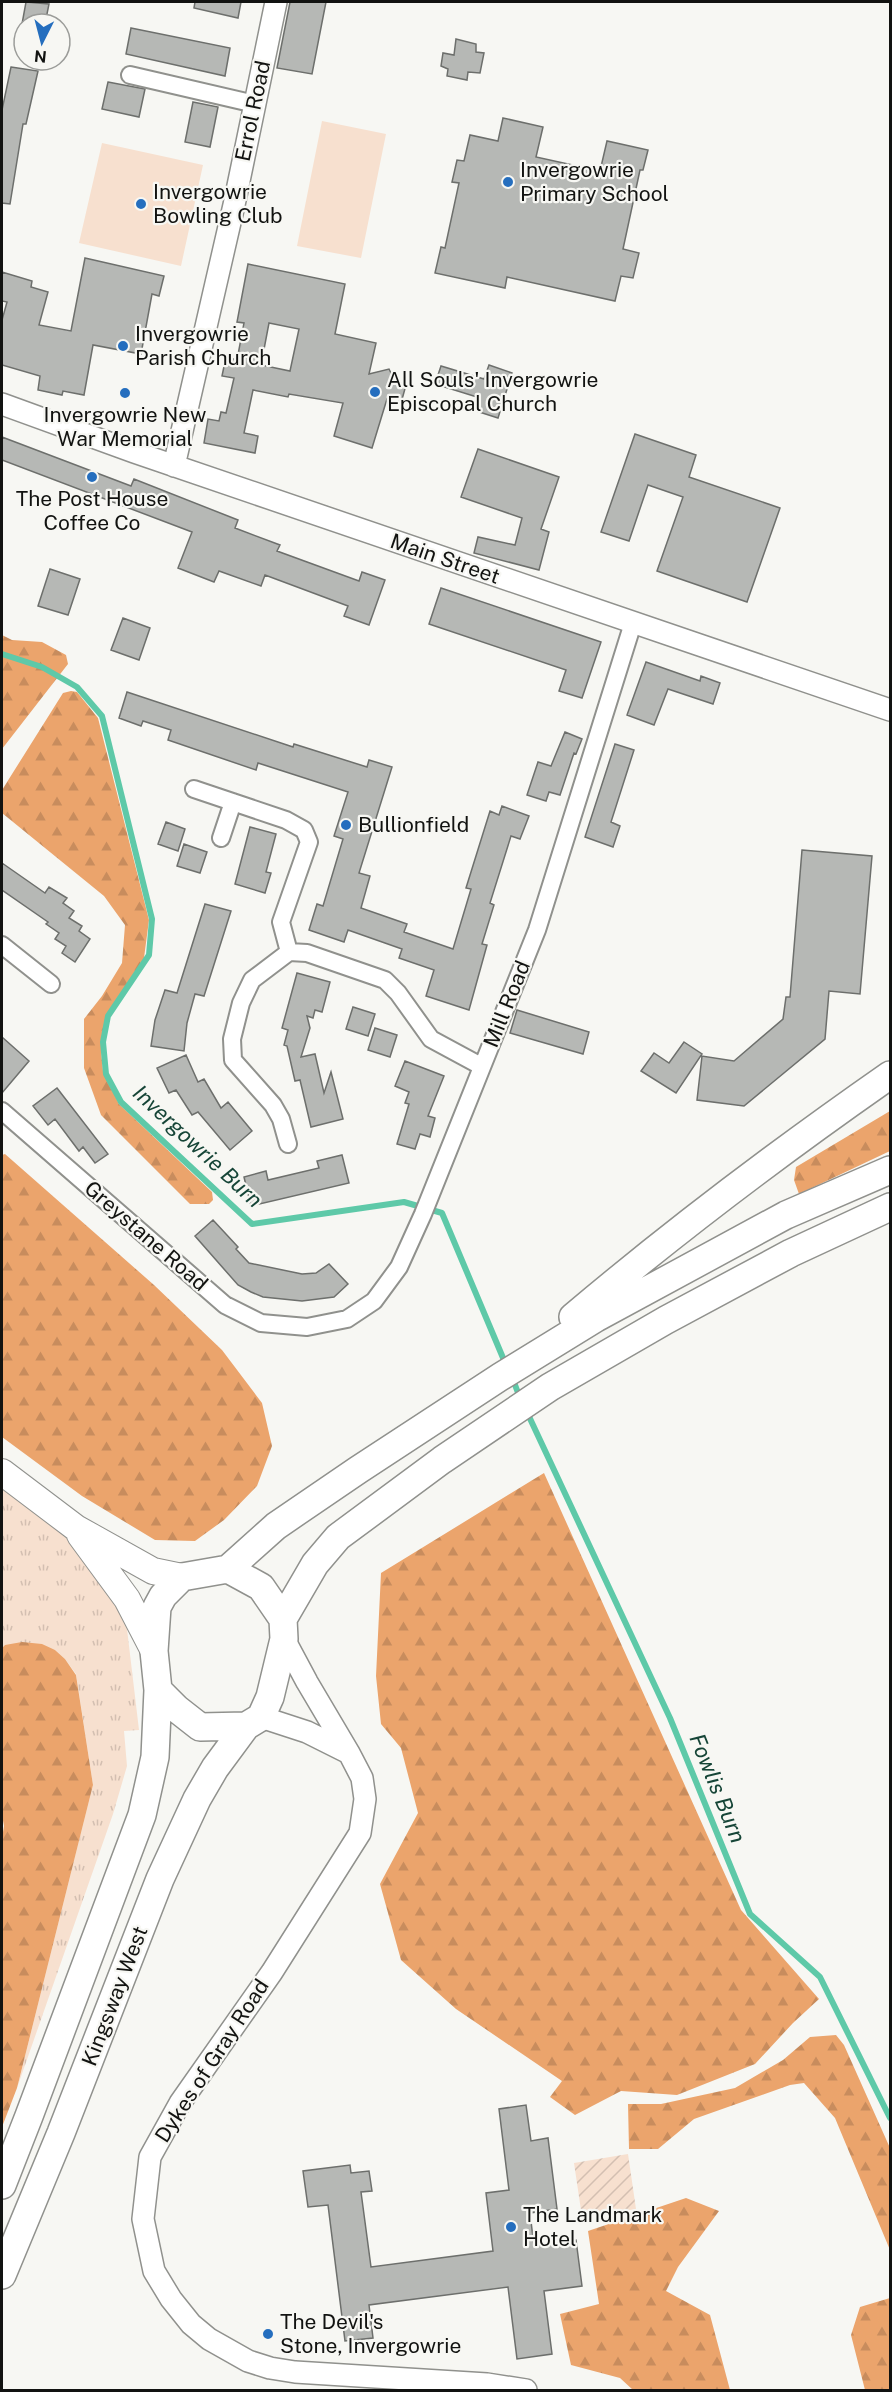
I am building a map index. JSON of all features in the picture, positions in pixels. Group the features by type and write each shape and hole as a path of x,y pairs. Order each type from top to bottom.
{"highway":[{"path":"530,1356 649,1253 807,1133 891,1075"},
{"path":"891,1170 786,1215 596,1318 530,1356 276,1526 228,1569 182,1577 163,1596 157,1607 154,1651 158,1690 200,1727 254,1722 270,1697 284,1629 315,1564 338,1536 442,1460 550,1387 791,1253 891,1207"},
{"path":"228,1569 261,1587 284,1629"},
{"name":"Kingsway West","path":"2,2185 142,1815 155,1757 158,1690"},
{"name":"Kingsway West","path":"2,2275 61,2133 160,1879 196,1799 215,1768 254,1722"}],"main road":[{"path":"2,1472 76,1528 153,1571 182,1577"},
{"path":"76,1528 127,1599 154,1651"}],"street":[{"name":"Errol Road","path":"174,466 234,205 276,2"},
{"path":"130,75 255,104"},
{"name":"Main Street","path":"2,404 174,466 891,710"},
{"name":"Mill Road","path":"307,1327 347,1319 374,1301 399,1267 537,930 633,623"},
{"path":"194,789 286,820 304,830 309,842 281,922 289,952"},
{"path":"221,838 233,802"},
{"path":"2,945 51,984"},
{"path":"288,1144 281,1119 273,1105 233,1060 232,1039 241,1003 252,980 289,952 307,953 386,980 431,1039 481,1066"},
{"name":"Greystane Road","path":"2,1111 225,1305 261,1323 307,1327"},
{"name":"Dykes of Gray Road","path":"284,1629 320,1707 350,1753 362,1778 365,1799 360,1833 272,1972 180,2103 150,2157 143,2219 154,2271 171,2299 191,2324 208,2339 238,2356 270,2368 295,2372 487,2384 526,2391"},
{"path":"254,1722 307,1732 350,1753"}],"green space":[{"path":"322,121 386,134 361,258 297,246"},
{"name":"Invergowrie Bowling Club","path":"102,143 203,165 181,266 79,243"},
{"path":"2,635 12,640 42,642 66,655 68,664 2,749"},
{"path":"77,692 98,718 149,920 144,958 105,1020 101,1050 103,1071 119,1104 212,1192 213,1200 209,1204 190,1204 101,1115 84,1068 84,1019 102,996 122,963 125,925 104,896 2,813 2,790 63,693"},
{"path":"890,1111 890,1151 799,1194 794,1180 796,1167"},
{"path":"5,1154 154,1285 222,1350 262,1403 272,1446 257,1486 224,1520 195,1541 155,1540 82,1496 2,1437 2,1155"},
{"path":"544,1473 741,1910 819,1999 755,2064 677,2095 621,2091 575,2115 550,2097 562,2081 456,2009 401,1960 380,1884 418,1813 401,1748 381,1724 376,1676 381,1573"},
{"path":"2,1486 60,1530 108,1585 127,1629 139,1730 124,1731 127,1766 113,1814 17,2088 93,1785 76,1674 55,1650 5,1645 2,1648"},
{"path":"22,1642 42,1644 55,1650 65,1659 76,1675 93,1785 17,2088 2,2127 2,1838 4,1826 2,1815 2,1648 5,1645"},
{"path":"836,2035 844,2045 890,2148 890,2250 835,2118 804,2083 790,2085 694,2119 658,2149 629,2149 628,2104 661,2104 735,2088 783,2060 810,2037"},
{"path":"628,2154 636,2209 582,2217 574,2163"},
{"path":"686,2198 719,2211 678,2267 666,2291 710,2315 730,2390 633,2390 620,2378 571,2365 560,2314 599,2304 588,2231"},
{"path":"890,2298 890,2390 865,2390 851,2335 860,2307"}],"building":[{"path":"26,2 49,4 47,12 24,12"},
{"path":"195,2 241,2 238,18 194,8"},
{"path":"290,2 326,2 312,74 277,68"},
{"path":"131,28 230,48 225,76 126,54"},
{"path":"456,39 476,44 476,52 484,53 480,73 468,72 467,80 447,76 448,69 441,66 443,53 454,55"},
{"path":"11,67 12,72 38,72 26,124 23,124 10,204 2,203 2,110"},
{"path":"108,82 145,89 139,117 102,109"},
{"path":"193,102 218,107 210,147 185,142"},
{"path":"503,118 543,127 536,157 600,171 607,141 648,150 643,170 640,170 623,249 639,253 633,278 621,276 615,301 507,277 505,288 435,273 441,247 445,248 459,183 452,182 457,160 464,161 470,135 498,141"},
{"path":"85,258 164,276 159,296 152,294 141,354 93,345 84,395 63,391 62,395 38,390 40,376 2,365 2,320 7,302 2,301 2,272 32,281 31,287 48,292 39,325 71,331"},
{"path":"248,264 345,284 335,334 376,343 369,374 389,369 395,381 406,385 401,403 387,399 372,448 334,436 343,403 289,394 288,397 253,390 244,433 258,436 255,453 204,443 208,419 219,421 221,412 226,413 234,378 222,376 226,357 237,360 244,323 237,322","holes":["269,323 299,329 290,371 261,365"]},
{"path":"489,365 512,373 498,418 473,410 477,397 435,384 441,366 484,379"},
{"path":"635,434 696,455 689,477 780,508 747,602 657,571 683,497 648,485 629,541 601,532"},
{"path":"2,437 131,486 134,479 238,520 235,528 280,545 277,551 359,581 362,572 385,580 369,625 344,616 348,606 265,575 261,586 219,571 214,582 178,568 192,532 2,460"},
{"path":"478,449 559,477 541,529 549,532 539,570 474,553 478,537 515,545 522,518 461,497"},
{"path":"50,569 80,579 68,615 38,606"},
{"path":"441,588 601,642 582,698 559,691 566,670 429,624"},
{"path":"123,618 150,628 139,660 111,650"},
{"path":"646,662 700,681 701,676 720,683 713,704 668,689 654,725 627,715"},
{"path":"127,692 293,747 294,744 367,767 369,760 392,767 359,873 370,876 361,908 407,924 404,932 453,949 471,889 466,888 490,811 499,815 502,806 529,816 520,839 511,836 490,903 494,905 482,944 487,945 469,1010 426,996 434,970 399,958 402,949 348,930 344,942 309,930 317,904 323,906 343,839 334,836 348,792 258,763 256,770 168,740 171,730 143,721 141,726 119,718"},
{"path":"565,732 582,739 576,754 574,753 560,795 549,792 546,801 527,795 538,762 551,766"},
{"path":"615,744 634,750 611,822 620,826 613,847 585,837"},
{"path":"166,822 185,829 178,851 158,844"},
{"path":"250,827 276,834 266,872 271,873 265,893 235,884"},
{"path":"184,844 207,852 200,873 177,866"},
{"path":"802,850 872,856 860,994 829,991 825,1039 744,1106 697,1100 702,1056 734,1061 783,1019 786,997 790,997"},
{"path":"2,863 45,893 49,887 67,898 63,903 74,911 69,918 82,926 79,931 90,939 75,962 62,953 66,946 55,939 59,933 46,924 48,922 2,890"},
{"path":"205,904 231,911 204,996 195,994 187,1023 184,1051 151,1046 155,1020 165,990 177,993"},
{"path":"297,973 330,982 322,1012 315,1010 313,1018 307,1016 310,1028 301,1057 315,1054 324,1093 331,1072 343,1119 311,1127 300,1080 295,1081 287,1046 284,1045 288,1030 282,1028"},
{"path":"353,1007 375,1014 368,1036 346,1029"},
{"path":"517,1010 589,1032 583,1054 510,1033"},
{"path":"375,1028 397,1035 390,1057 368,1050"},
{"path":"2,1037 29,1061 2,1093"},
{"path":"684,1042 702,1054 676,1093 641,1071 654,1053 669,1063"},
{"path":"186,1055 198,1082 204,1079 221,1108 228,1102 252,1131 230,1150 198,1112 192,1115 176,1090 169,1093 157,1068"},
{"path":"405,1061 444,1076 428,1116 435,1118 430,1137 420,1134 415,1149 397,1144 409,1104 405,1103 409,1092 395,1086"},
{"path":"57,1088 108,1154 95,1163 83,1147 79,1151 55,1119 48,1125 33,1106"},
{"path":"342,1155 349,1183 251,1206 244,1177 266,1171 268,1180 319,1168 317,1161"},
{"path":"213,1220 238,1247 236,1249 249,1263 302,1274 316,1273 329,1264 348,1284 334,1297 302,1301 263,1297 251,1292 238,1285 195,1236"},
{"name":"The Landmark Hotel","path":"526,2105 531,2141 548,2138 557,2209 530,2213 534,2246 576,2240 582,2286 544,2291 552,2354 517,2359 508,2287 369,2305 373,2338 345,2341 328,2205 308,2207 303,2171 350,2165 351,2173 369,2171 372,2191 361,2192 371,2267 493,2251 486,2193 509,2190 499,2109"}],"waterway":[{"name":"Invergowrie Burn","path":"2,654 42,667 77,687 102,716 152,919 149,955 108,1016 103,1042 106,1074 121,1102 252,1224 404,1202 442,1213 506,1365"},
{"name":"Invergowrie Burn","path":"512,1377 520,1398"},
{"name":"Fowlis Burn","path":"526,1410 670,1718 750,1914 820,1977 890,2118"}],"place":[{"name":"Invergowrie Primary School","path":"508,182"},
{"name":"Invergowrie Bowling Club","path":"141,204"},
{"name":"Invergowrie Parish Church","path":"123,346"},
{"name":"All Souls' Invergowrie Episcopal Church","path":"375,392"},
{"name":"Invergowrie New War Memorial","path":"125,393"},
{"name":"The Post House Coffee Co","path":"92,477"},
{"name":"Bullionfield","path":"346,825"},
{"name":"The Landmark Hotel","path":"511,2227"},
{"name":"The Devil's Stone, Invergowrie","path":"268,2334"}]}
